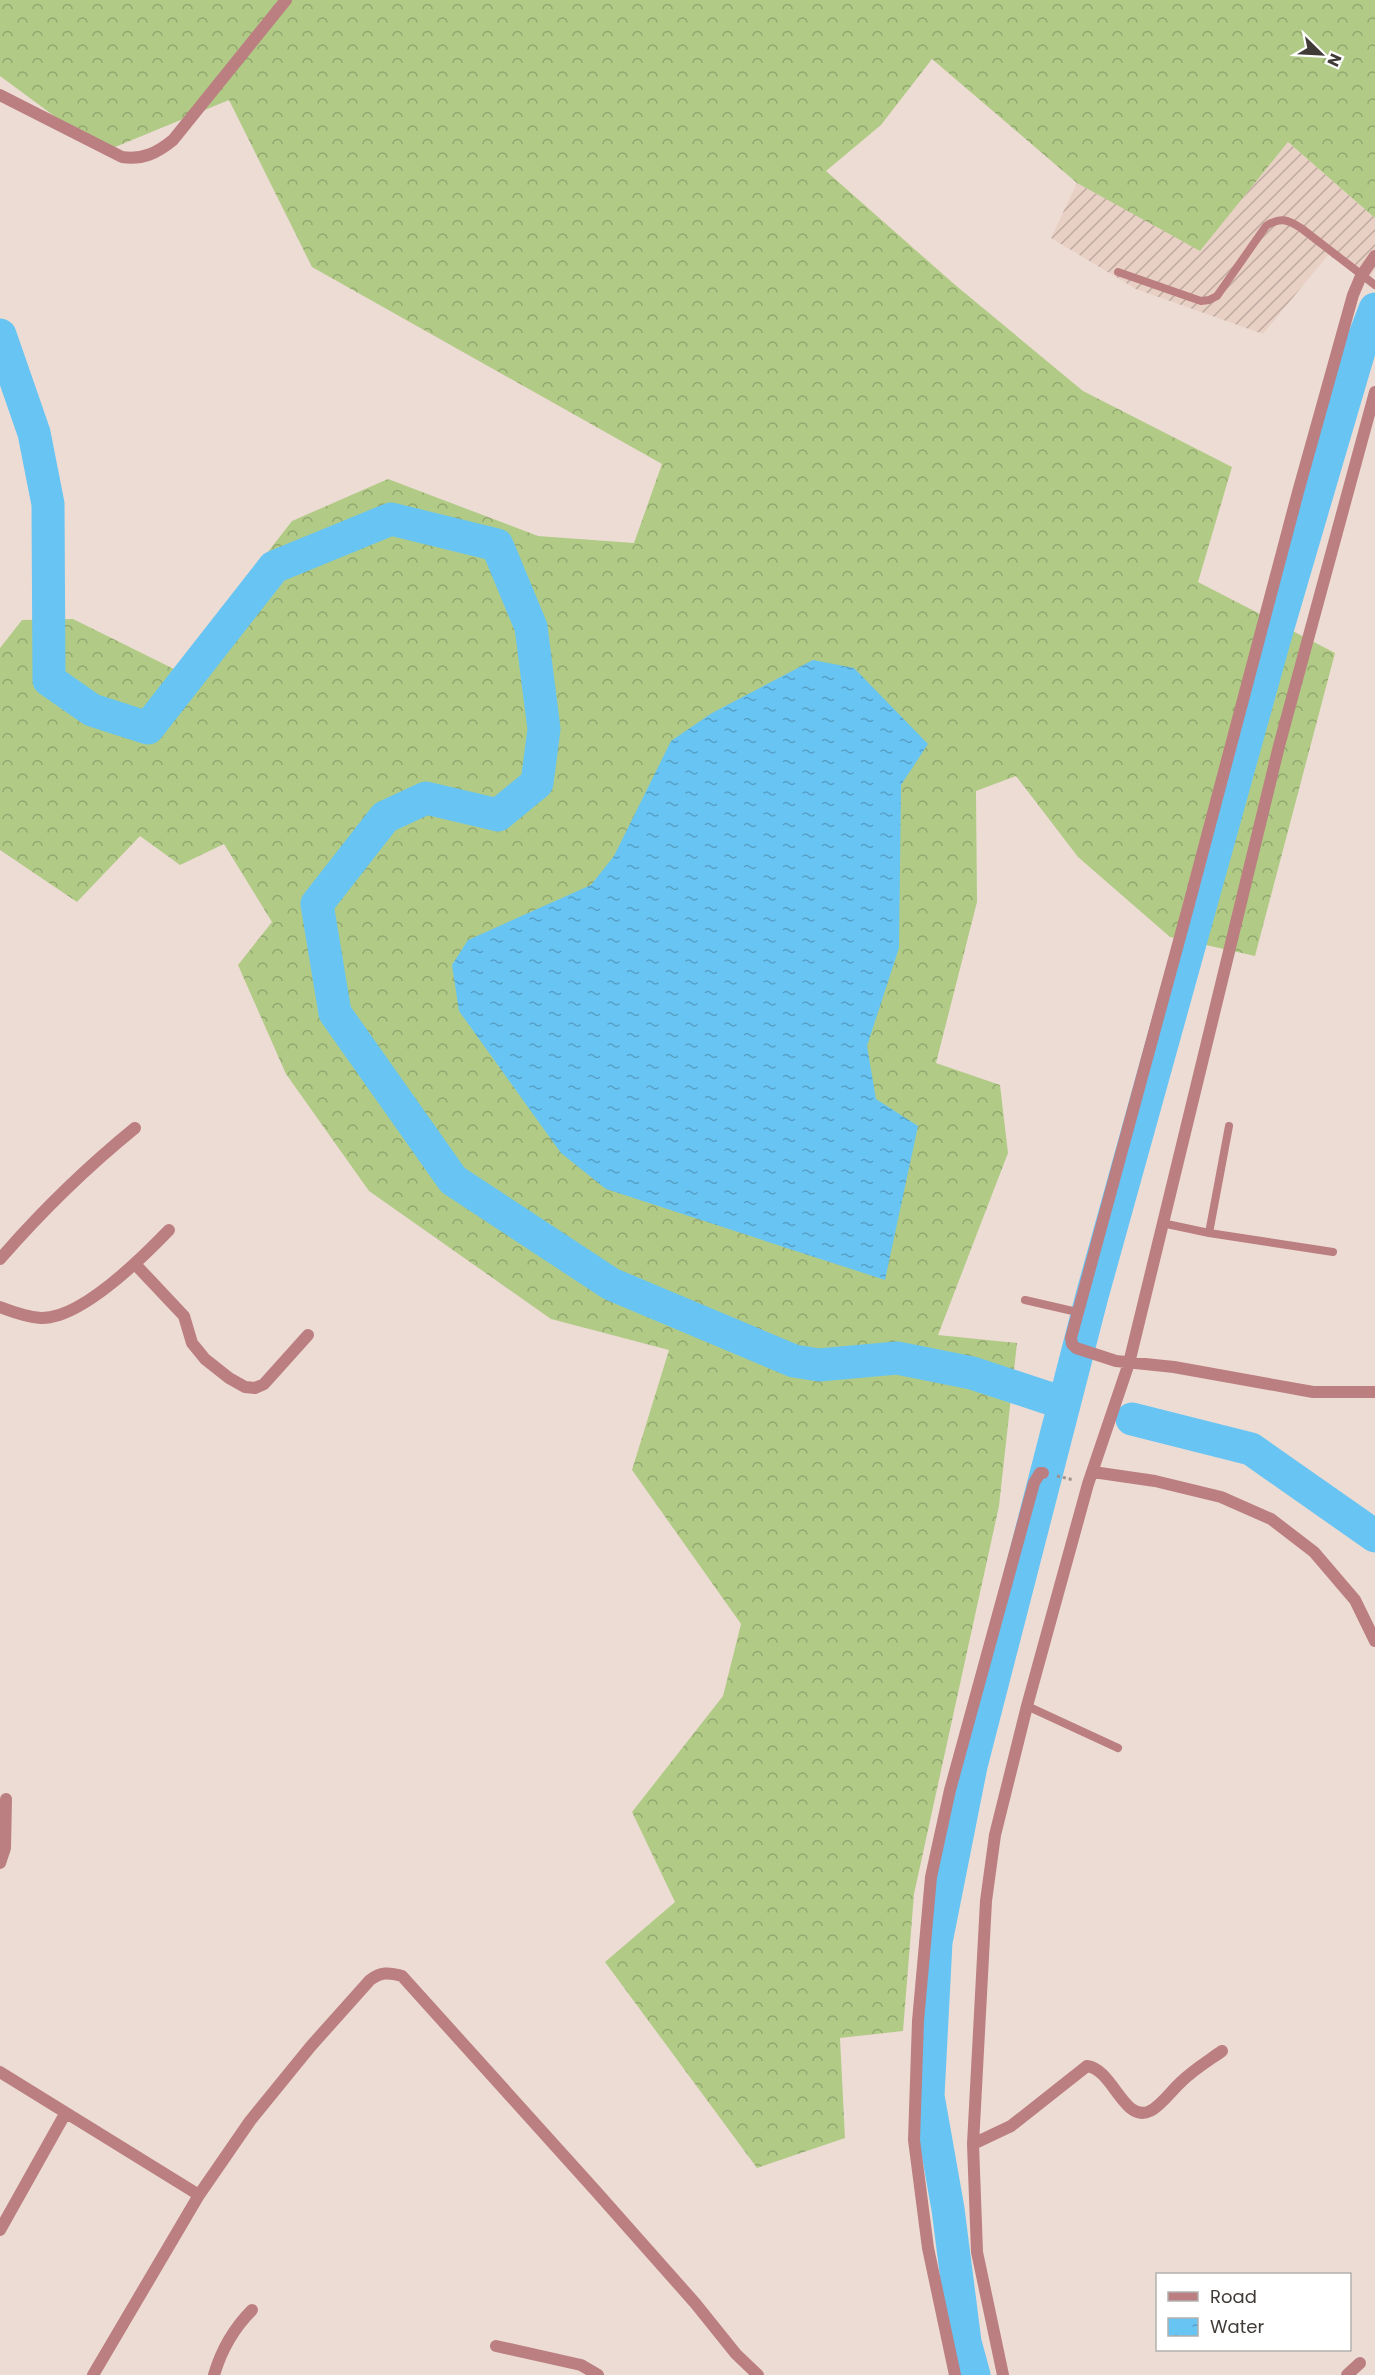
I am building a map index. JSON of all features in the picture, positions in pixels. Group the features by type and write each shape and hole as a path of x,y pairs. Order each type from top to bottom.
{"street":[{"path":"0,95 122,157 140,158 157,153 173,140 286,0"},
{"path":"1375,256 1361,276 1353,295 1071,1338 1076,1348 1116,1361 1174,1367 1313,1392 1375,1392"},
{"path":"1003,2375 977,2252 973,2144 986,1901 995,1835 1093,1472 1129,1363 1279,746 1375,392"},
{"path":"0,1259 91,1165 135,1128"},
{"path":"0,1307 40,1318 64,1313 95,1295 135,1264 169,1230"},
{"path":"135,1264 184,1316 189,1336 197,1351 229,1378 245,1387 255,1388 264,1384 308,1335"},
{"path":"1093,1472 1155,1481 1221,1497 1271,1519 1314,1552 1355,1600 1375,1641"},
{"path":"955,2375 928,2248 914,2140 918,2022 931,1877 950,1790 1034,1483 1040,1473 1044,1473"},
{"path":"0,1863 5,1848 6,1799"},
{"path":"93,2375 199,2195 250,2121 311,2046 370,1980 379,1974 396,1974 407,1980 680,2285 736,2354 758,2375"},
{"path":"973,2144 1011,2126 1087,2066 1097,2069 1133,2111 1143,2114 1152,2111 1183,2080 1222,2051"},
{"path":"0,2072 199,2195"},
{"path":"0,2230 65,2114"},
{"path":"214,2375 228,2341 252,2310"},
{"path":"496,2346 581,2365 598,2375"},
{"path":"1347,2375 1360,2363"}],"lane":[{"path":"1118,272 1201,301 1209,300 1217,296 1266,226 1277,219 1288,220 1301,228 1374,285"},
{"path":"1209,1233 1229,1126"},
{"path":"1162,1222 1209,1233 1333,1252"},
{"path":"1025,1300 1077,1312"},
{"path":"1028,1706 1118,1748"}],"shaded area":[{"path":"1288,142 1375,218 1375,270 1368,280 1328,255 1263,334 1136,289 1051,238 1077,183 1200,250"}],"green space":[{"path":"0,0 1375,0 1375,218 1288,142 1200,251 1077,183 932,59 881,125 826,171 954,284 1083,391 1232,467 1198,582 1335,653 1255,956 1170,937 1078,857 1016,776 976,791 977,902 936,1063 1000,1085 1008,1153 938,1335 1017,1343 999,1506 914,1894 903,2031 840,2038 845,2138 757,2168 605,1962 675,1902 632,1812 723,1696 741,1624 632,1470 669,1350 551,1319 369,1191 286,1074 238,965 272,922 224,844 180,865 140,836 77,902 0,850 0,648 22,620 73,619 176,670 292,521 388,479 538,536 634,543 662,464 312,267 229,100 103,152 0,76"}],"water":[{"path":"813,660 854,668 928,744 901,785 899,948 867,1046 876,1099 918,1126 885,1280 606,1189 561,1153 459,1011 452,965 468,940 591,885 614,856 671,741 712,713"}],"waterway":[{"path":"974,2375 965,2342 948,2209 928,2096 936,1942 971,1766 1092,1296 1275,637 1359,351 1375,309"},
{"path":"0,335 34,433 48,504 49,680 92,710 148,728 274,567 391,519 497,545 531,627 544,729 537,783 498,815 426,798 385,817 317,904 335,1013 453,1180 611,1284 794,1361 819,1365 897,1358 972,1373 1048,1398"},
{"path":"1132,1419 1251,1449 1375,1536"}]}
